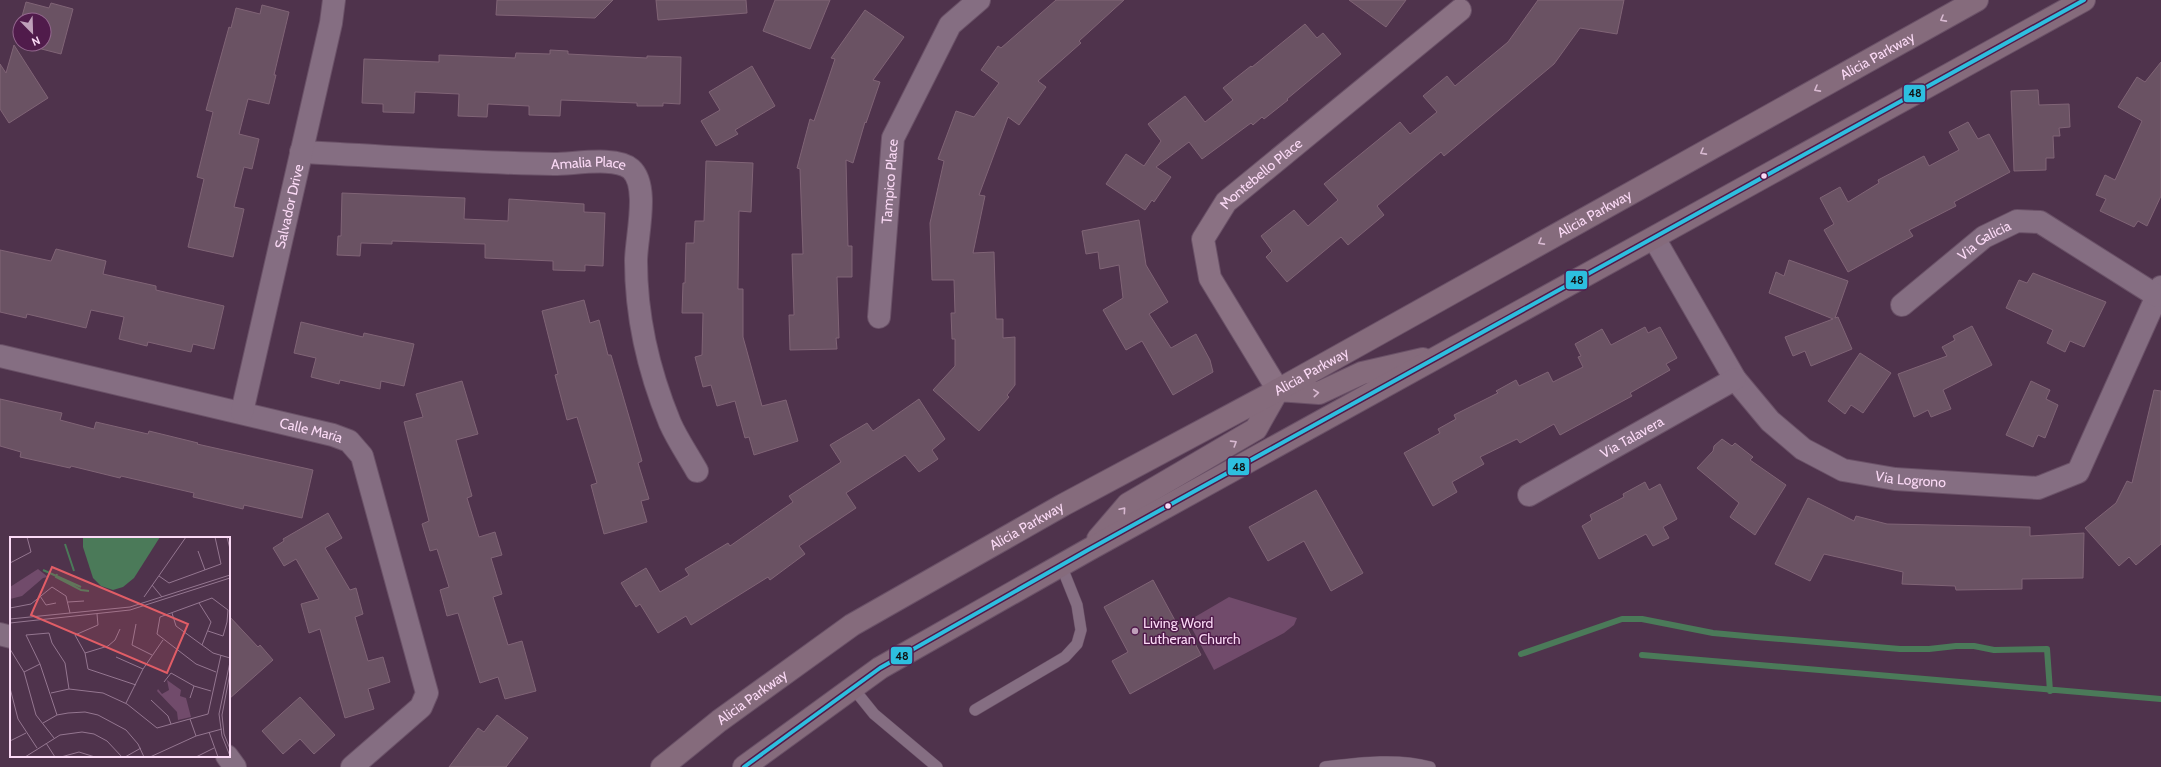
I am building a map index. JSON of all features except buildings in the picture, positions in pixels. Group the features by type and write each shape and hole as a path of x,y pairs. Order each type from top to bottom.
{"main road":[{"name":"Alicia Parkway","path":"662,767 719,721 852,625 1063,505 1278,390 1977,0"},
{"path":"744,767 880,668 1088,550 1444,355 2084,0"},
{"path":"1088,550 1128,504 1256,429 1278,390 1319,393 1362,373 1444,355"}],"street":[{"name":"Salvador Drive","path":"242,412 331,23 334,0"},
{"name":"Tampico Place","path":"880,317 893,138 950,25 979,0"},
{"name":"Montebello Place","path":"1278,390 1210,278 1203,239 1226,202 1461,5"},
{"name":"Amalia Place","path":"301,152 555,164 619,162 632,170 638,181 642,204 636,261 640,320 652,371 670,424 697,471"},
{"name":"Via Galicia","path":"1902,305 1984,237 2017,221 2040,222 2159,291"},
{"name":"Via Logrono","path":"1654,238 1736,379 1770,420 1803,448 1843,470 1895,479 2038,488 2078,472 2159,291"},
{"name":"Calle Maria","path":"0,356 242,412 350,441 362,456 427,693 421,707 352,767"},
{"name":"Via Talavera","path":"1529,495 1736,379"},
{"path":"0,634 10,637"},
{"path":"228,757 235,767"}],"lane":[{"path":"975,710 1066,657 1077,644 1081,630 1077,605 1061,565"},
{"path":"853,688 874,714 937,767"},
{"path":"1325,767 1362,763 1417,763 1430,767"}],"shaded area":[{"path":"1229,597 1297,618 1294,625 1284,633 1214,670 1188,621"}],"waterway":[{"path":"1521,654 1622,619 1642,619 1713,633 1900,649 1929,649 1956,646 1974,646 1994,650 2047,649 2050,691"},
{"path":"1642,655 2161,699"}],"transit line":[{"name":"48","path":"744,767 880,668 1088,550 2084,0"}],"place":[{"name":"Living Word Lutheran Church","path":"1135,631"}]}
